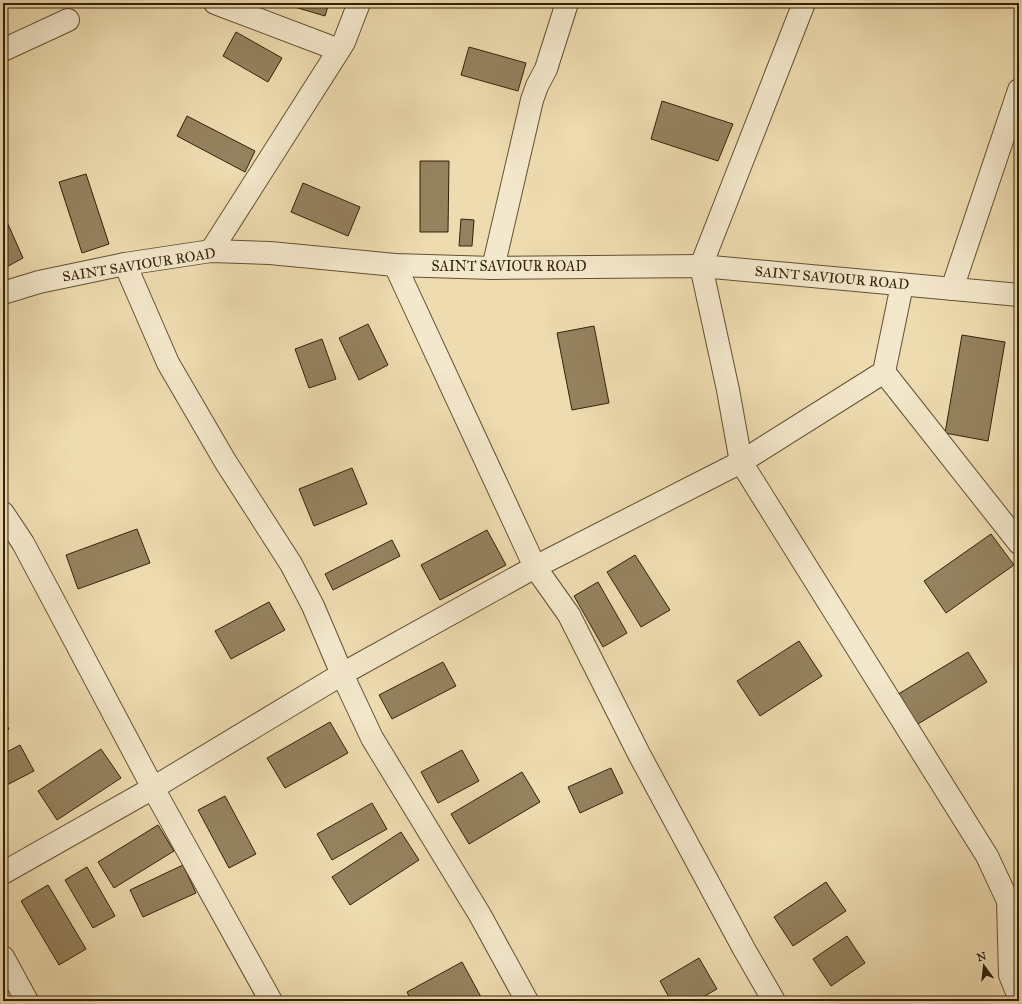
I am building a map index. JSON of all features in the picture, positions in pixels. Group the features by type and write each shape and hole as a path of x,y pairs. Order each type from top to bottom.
{"street":[{"path":"215,3 339,50"},
{"path":"211,251 344,42 359,3"},
{"path":"493,268 532,100 537,86 546,69 567,3"},
{"path":"804,3 701,266 728,390 741,462 987,856 1008,902 1010,975 1019,998"},
{"path":"3,50 68,20"},
{"path":"952,289 1019,90"},
{"name":"SAINT SAVIOUR ROAD","path":"3,293 38,282 124,264 211,251 270,253 395,265 493,268 701,266 1019,295"},
{"path":"124,264 168,362 225,461 291,564 313,606 342,674 372,738 480,915 528,1001"},
{"path":"395,265 535,567 569,615 639,754 744,949 774,1001"},
{"path":"3,873 153,788 342,674 535,567 741,462 884,372 902,285"},
{"path":"884,372 1019,543"},
{"path":"3,513 23,543 153,788 271,1001"},
{"path":"3,957 27,1001"}],"building":[{"path":"281,3 329,3 325,16"},
{"path":"236,32 282,58 268,82 223,56"},
{"path":"469,47 526,63 518,91 461,75"},
{"path":"662,101 733,124 718,161 651,139"},
{"path":"187,116 255,151 245,172 177,136"},
{"path":"420,161 449,161 448,232 420,232"},
{"path":"86,174 109,244 82,253 59,182"},
{"path":"303,183 360,207 348,236 291,212"},
{"path":"3,213 23,258 3,269"},
{"path":"461,219 474,220 472,246 459,246"},
{"path":"368,324 388,365 359,380 339,338"},
{"path":"594,326 609,403 572,410 557,333"},
{"path":"962,335 1005,342 988,441 945,433"},
{"path":"322,339 336,379 309,388 295,349"},
{"path":"352,468 367,504 314,526 299,489"},
{"path":"137,529 150,563 78,589 66,555"},
{"path":"487,530 506,565 440,600 421,565"},
{"path":"991,534 1014,565 946,613 924,581"},
{"path":"392,540 400,556 333,590 325,574"},
{"path":"635,555 670,610 641,627 607,572"},
{"path":"598,582 627,633 603,647 574,596"},
{"path":"269,602 285,630 231,659 215,631"},
{"path":"799,641 822,676 760,716 737,681"},
{"path":"968,652 987,682 913,727 895,696"},
{"path":"443,662 456,686 392,719 379,695"},
{"path":"3,719 9,729 3,733"},
{"path":"330,722 348,753 285,788 267,758"},
{"path":"20,745 34,771 3,787 3,754"},
{"path":"101,749 121,778 57,820 38,791"},
{"path":"462,750 479,781 438,803 421,772"},
{"path":"611,768 623,793 580,813 568,787"},
{"path":"522,772 540,802 469,844 451,814"},
{"path":"225,796 256,854 229,868 198,810"},
{"path":"372,803 387,829 332,860 317,834"},
{"path":"158,825 174,851 114,888 98,862"},
{"path":"401,832 419,860 350,905 332,877"},
{"path":"183,865 196,893 143,917 130,890"},
{"path":"87,867 115,916 93,928 65,880"},
{"path":"826,882 846,911 793,946 774,917"},
{"path":"48,885 86,949 59,965 21,901"},
{"path":"847,936 865,963 831,986 813,959"},
{"path":"699,958 717,989 696,1001 671,1001 660,981"},
{"path":"462,962 481,997 474,1001 411,1001 407,992"}]}
